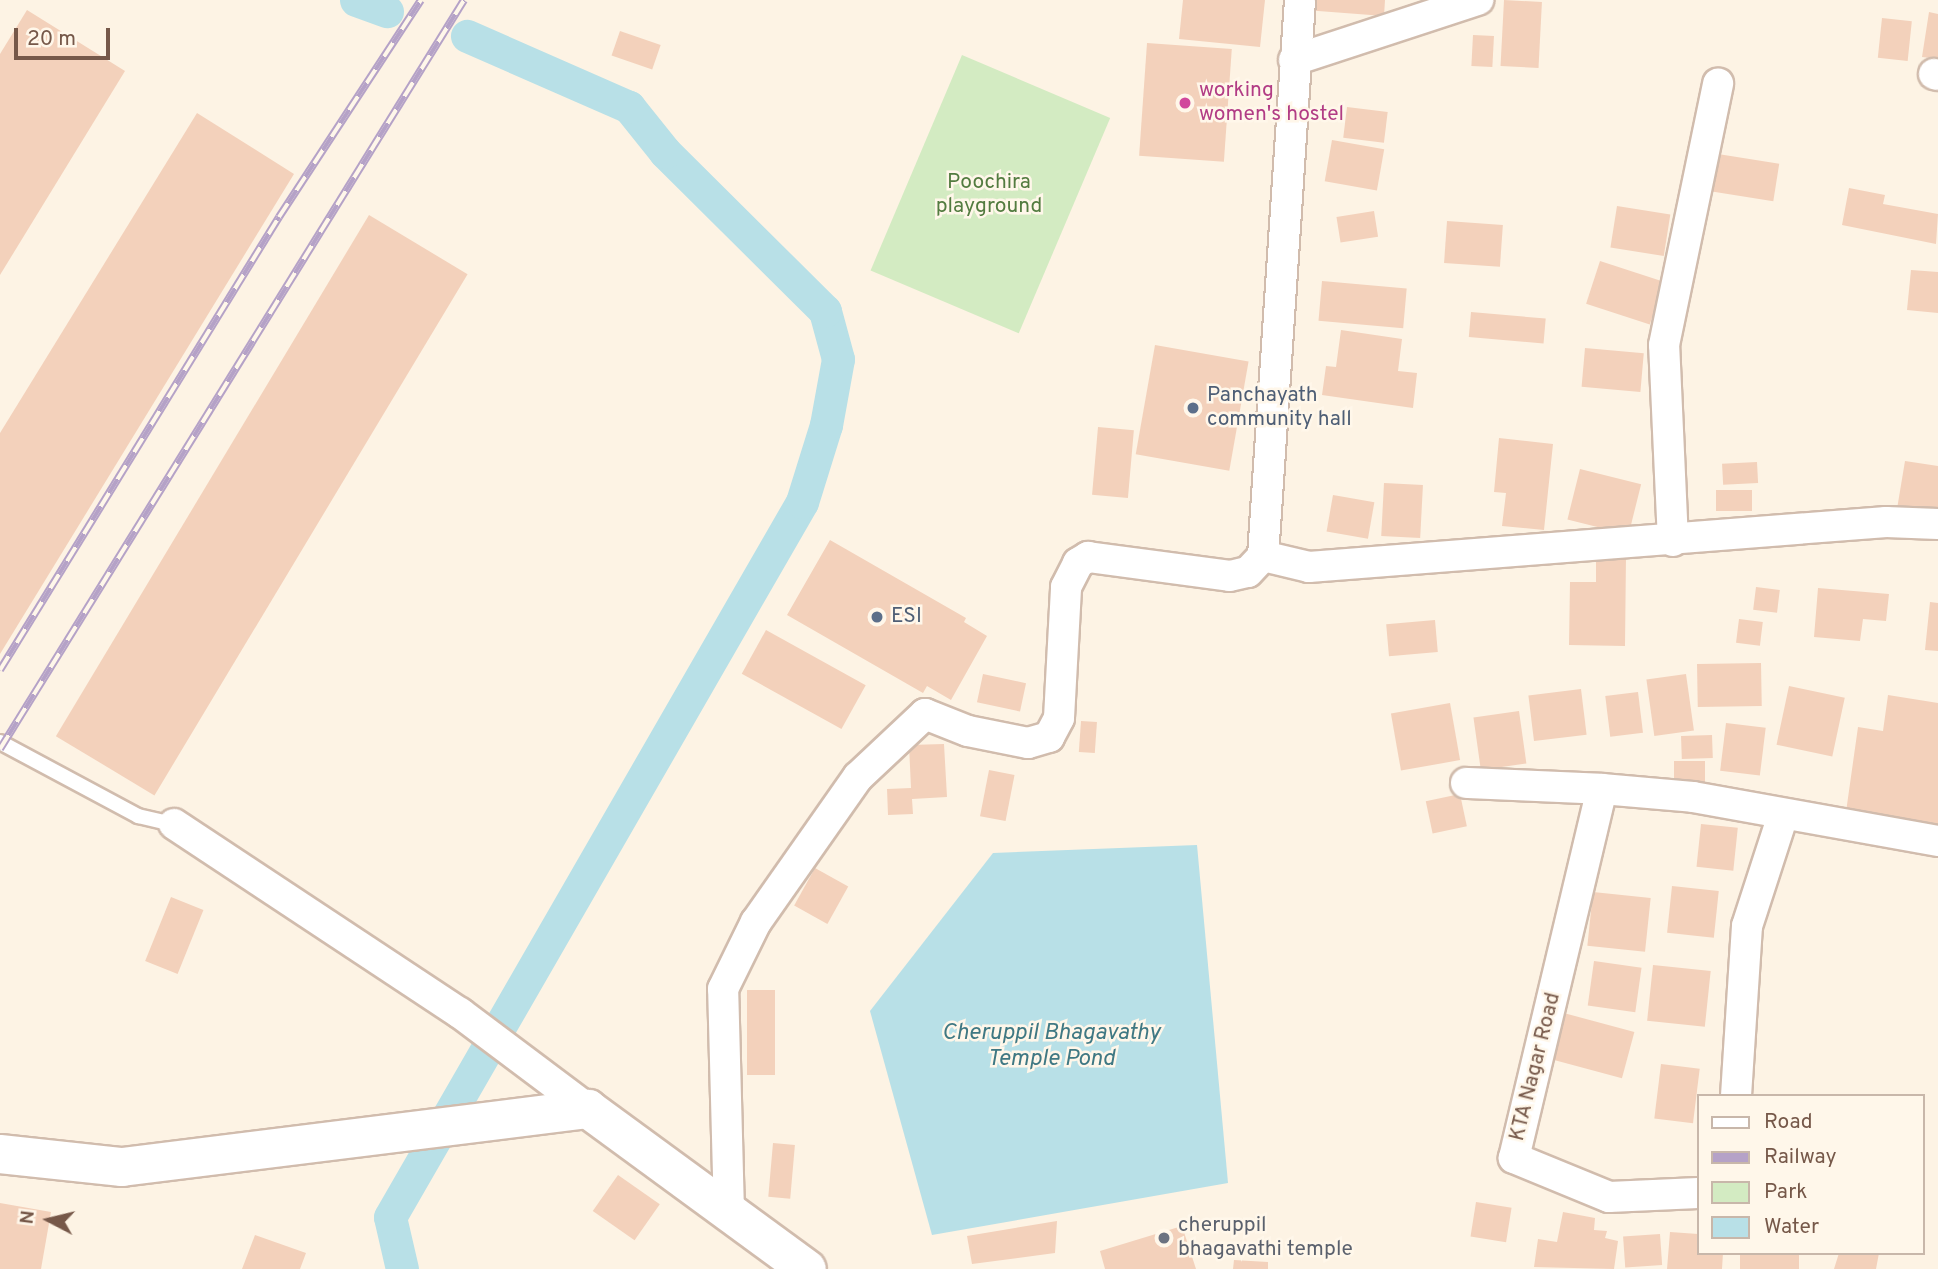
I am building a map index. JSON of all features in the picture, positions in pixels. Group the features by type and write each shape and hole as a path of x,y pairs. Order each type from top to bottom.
{"street":[{"path":"729,1213 723,989 756,922 858,777 925,714 968,731 1028,743 1049,737 1059,718 1066,587 1078,563 1088,557 1230,576 1248,572 1263,556 1280,341 1294,60 1300,0"},
{"path":"1294,60 1478,0"},
{"path":"1673,541 1664,345 1718,84"},
{"path":"1263,556 1308,567 1673,541 1886,522 1938,524"},
{"path":"1466,783 1602,789 1693,797 1938,841"},
{"name":"KTA Nagar Road","path":"1602,789 1514,1158 1609,1197 1696,1193"},
{"path":"1736,1094 1747,926 1783,815"},
{"path":"174,824 460,1013 807,1269"},
{"path":"0,1153 122,1167 399,1135 588,1109"}],"lane":[{"path":"0,742 138,817 174,824"}],"green space":[{"name":"Poochira playground","path":"962,55 1110,118 1019,333 871,270"}],"water":[{"name":"Cheruppil Bhagavathy Temple Pond","path":"1197,845 1228,1183 932,1235 870,1011 993,853"}],"building":[{"path":"1183,0 1265,0 1260,47 1179,39"},
{"path":"1305,0 1385,0 1384,16 1305,10"},
{"path":"1504,0 1542,2 1538,68 1501,66"},
{"path":"27,10 125,71 0,275 0,54"},
{"path":"1929,12 1938,14 1938,59 1922,57"},
{"path":"1882,18 1912,21 1908,61 1878,58"},
{"path":"620,31 661,45 652,70 612,56"},
{"path":"1473,35 1494,36 1492,67 1471,66"},
{"name":"working women's hostel","path":"1147,43 1232,49 1224,162 1139,156"},
{"path":"1347,107 1388,112 1384,143 1343,138"},
{"path":"197,113 294,174 0,654 0,433"},
{"path":"1332,140 1384,149 1377,191 1325,181"},
{"path":"1718,154 1779,164 1773,201 1712,192"},
{"path":"1849,188 1885,195 1883,204 1938,214 1936,244 1842,225"},
{"path":"1617,206 1670,214 1664,256 1610,247"},
{"path":"1374,211 1378,237 1341,243 1336,217"},
{"path":"369,215 468,274 154,795 56,736"},
{"path":"1447,221 1503,225 1500,267 1444,263"},
{"path":"1600,261 1664,282 1650,325 1586,304"},
{"path":"1911,270 1938,272 1938,313 1907,310"},
{"path":"1322,281 1407,288 1403,328 1319,321"},
{"path":"1471,312 1546,319 1544,343 1469,337"},
{"path":"1341,330 1402,339 1398,371 1417,373 1413,408 1322,395 1326,366 1336,367"},
{"name":"Panchayath community hall","path":"1155,345 1249,361 1229,471 1136,454"},
{"path":"1585,348 1644,353 1640,392 1582,387"},
{"path":"1098,427 1134,430 1128,498 1092,495"},
{"path":"1499,438 1553,444 1544,530 1502,526 1506,493 1494,492"},
{"path":"1905,461 1938,466 1938,515 1897,509"},
{"path":"1757,462 1758,483 1723,485 1722,464"},
{"path":"1580,469 1641,484 1629,535 1567,519"},
{"path":"1384,483 1423,485 1420,538 1381,536"},
{"path":"1716,490 1752,490 1752,511 1716,511"},
{"path":"1333,495 1374,502 1368,539 1327,531"},
{"name":"ESI","path":"830,540 966,618 964,622 987,636 951,700 927,686 923,693 787,615"},
{"path":"1596,556 1626,556 1625,646 1569,645 1570,582 1596,582"},
{"path":"1756,587 1780,590 1777,613 1753,610"},
{"path":"1818,588 1889,594 1886,621 1863,619 1860,641 1814,637"},
{"path":"1930,602 1938,603 1938,651 1925,650"},
{"path":"1739,619 1763,622 1760,646 1736,643"},
{"path":"1435,620 1438,652 1389,656 1386,624"},
{"path":"766,630 866,685 841,729 742,674"},
{"path":"1761,663 1762,706 1698,707 1697,664"},
{"path":"983,674 1026,683 1020,712 977,702"},
{"path":"1686,674 1694,730 1654,736 1646,680"},
{"path":"1789,686 1845,698 1832,757 1777,745"},
{"path":"1581,689 1587,735 1534,741 1528,695"},
{"path":"1638,692 1643,733 1610,737 1605,696"},
{"path":"1888,695 1938,703 1938,825 1846,812 1858,727 1883,731"},
{"path":"1450,703 1460,760 1401,771 1391,713"},
{"path":"1519,711 1526,763 1481,770 1473,717"},
{"path":"1081,721 1097,722 1095,753 1079,752"},
{"path":"1726,723 1766,728 1760,776 1720,771"},
{"path":"1712,735 1713,758 1682,759 1681,736"},
{"path":"944,744 947,797 912,799 913,814 888,815 887,789 911,788 909,745"},
{"path":"1674,761 1705,761 1705,783 1674,783"},
{"path":"989,770 1015,775 1006,821 980,816"},
{"path":"1460,794 1467,826 1433,834 1426,801"},
{"path":"1701,824 1738,828 1733,871 1697,867"},
{"path":"815,868 848,886 827,924 794,906"},
{"path":"1672,886 1719,891 1714,938 1667,933"},
{"path":"1593,892 1651,898 1645,952 1587,946"},
{"path":"171,897 203,910 178,974 145,961"},
{"path":"1594,961 1642,968 1635,1012 1588,1006"},
{"path":"1653,965 1711,971 1705,1027 1647,1021"},
{"path":"747,990 775,990 775,1075 747,1075"},
{"path":"1560,1012 1634,1032 1622,1078 1548,1058"},
{"path":"1661,1064 1700,1069 1693,1123 1654,1119"},
{"path":"773,1143 795,1145 790,1199 768,1197"},
{"path":"618,1175 660,1204 635,1240 593,1211"},
{"path":"1476,1202 1512,1208 1506,1242 1471,1237"},
{"path":"0,1203 51,1212 41,1269 0,1269"},
{"path":"1563,1212 1595,1218 1594,1230 1607,1231 1605,1238 1618,1241 1614,1269 1534,1267 1538,1239 1557,1242"},
{"path":"1057,1221 1055,1253 972,1264 967,1236"},
{"name":"cheruppil bhagavathi temple","path":"1182,1226 1196,1269 1105,1269 1100,1251"},
{"path":"1670,1232 1696,1234 1696,1255 1723,1255 1722,1269 1667,1269"},
{"path":"1660,1234 1662,1265 1625,1268 1623,1237"},
{"path":"255,1235 306,1253 300,1269 242,1269"},
{"path":"1740,1255 1799,1255 1799,1269 1740,1269"},
{"path":"1838,1255 1879,1255 1876,1269 1834,1269"},
{"path":"1234,1260 1268,1262 1268,1269 1233,1269"}],"waterway":[{"path":"356,0 387,11"},
{"path":"402,1269 390,1217 802,502 826,425 838,359 825,311 665,152 629,107 467,36"}],"railway":[{"path":"0,670 279,217 421,0"},
{"path":"0,749 464,0"}],"place":[{"name":"working women's hostel","path":"1185,103"},
{"name":"Panchayath community hall","path":"1193,408"},
{"name":"ESI","path":"877,617"},
{"name":"cheruppil bhagavathi temple","path":"1164,1238"}]}
